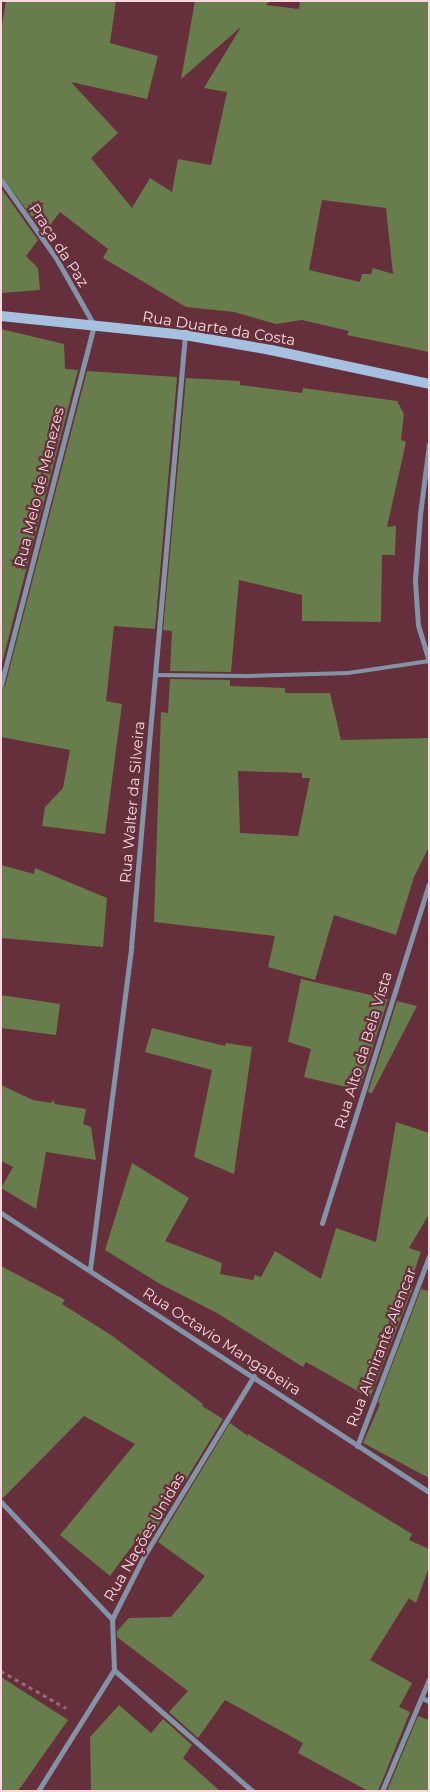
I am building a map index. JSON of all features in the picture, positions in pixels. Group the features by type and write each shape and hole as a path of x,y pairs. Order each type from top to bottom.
{"main road":[{"name":"Rua Duarte da Costa","path":"1,316 185,335 271,350 429,384"}],"street":[{"name":"Praça da Paz","path":"1,180 56,258 94,325"},
{"name":"Rua Melo de Menezes","path":"1,685 94,325"},
{"name":"Rua Walter da Silveira","path":"90,1270 131,947 185,335"},
{"path":"429,444 420,514 415,581 418,625 429,661"},
{"name":"Rua Alto da Bela Vista","path":"322,1223 429,884"},
{"name":"Rua Octavio Mangabeira","path":"1,1213 254,1376 429,1492"},
{"name":"Rua Almirante Alencar","path":"357,1446 429,1256"},
{"name":"Rua Nações Unidas","path":"114,1670 112,1619 144,1556 254,1376"},
{"path":"1,1502 112,1619"},
{"path":"38,1791 114,1670 252,1791"},
{"path":"382,1791 429,1679"},
{"path":"422,1698 429,1701"}],"lane":[{"path":"156,675 248,676 348,673 429,661"}],"path":[{"path":"1,1671 84,1719"}],"building":[{"path":"6,1 116,1 110,43 158,56 147,99 71,82 118,133 91,158 132,208 150,178 172,192 178,159 211,165 227,92 204,88 241,27 181,79 195,1 270,1 266,5 299,9 300,1 429,1 429,352 347,335 349,331 302,320 276,324 234,312 186,307 103,258 108,249 60,212 44,233 1,176 1,31","holes":["322,200 386,208 393,274 373,268 371,274 362,274 360,282 309,270"]},
{"path":"1,188 38,240 26,256 38,268 40,290 1,293"},
{"path":"1,329 64,344 65,369 78,370 1,667"},
{"path":"87,371 177,377 155,629 114,626 106,701 122,704 105,834 42,826 45,807 63,788 70,750 1,737 1,689 5,686"},
{"path":"186,378 240,381 240,385 302,393 303,388 397,401 404,414 401,440 406,442 387,527 396,526 395,555 382,555 381,622 302,621 302,595 239,580 231,672 170,671 172,631 163,630"},
{"path":"170,679 230,680 230,686 285,688 285,693 330,693 341,740 429,738 429,847 414,877 396,935 334,915 315,980 268,967 275,936 154,922 161,712 168,713","holes":["238,771 302,773 302,778 310,778 298,836 240,833"]},
{"path":"1,865 34,874 35,868 107,898 103,947 1,938"},
{"path":"301,979 388,999 359,1090 304,1077 311,1049 288,1042"},
{"path":"1,995 60,1004 56,1035 1,1028"},
{"path":"397,1001 417,1006 372,1093 368,1092"},
{"path":"152,1028 225,1046 226,1043 252,1047 234,1174 194,1157 212,1070 145,1052"},
{"path":"1,1085 33,1100 51,1103 53,1100 55,1104 86,1109 83,1124 91,1127 96,1160 46,1152 36,1209 1,1188 13,1167 1,1161"},
{"path":"396,1122 429,1133 429,1214 409,1248 421,1252 409,1286 413,1287 370,1398 306,1362 303,1367 217,1313 160,1284 105,1250 132,1163 189,1198 165,1241 222,1263 220,1274 253,1280 255,1275 261,1277 275,1251 321,1279 336,1228 376,1242"},
{"path":"1,1266 65,1300 62,1304 111,1335 203,1404 202,1406 223,1419 151,1537 143,1531 110,1576 60,1535 135,1444 84,1416 1,1498"},
{"path":"421,1289 429,1291 429,1478 363,1443 380,1404 378,1402"},
{"path":"230,1423 248,1436 248,1434 412,1534 409,1540 429,1549 429,1567 416,1603 409,1598 370,1660 412,1683 399,1707 410,1712 378,1791 368,1791 298,1753 303,1743 225,1700 198,1738 169,1712 188,1691 117,1637 117,1631 129,1618 171,1617 205,1576 158,1542"},
{"path":"1,1677 68,1720 18,1791 1,1791"},
{"path":"119,1705 151,1733 163,1719 192,1745 183,1758 220,1791 91,1791 90,1737"},
{"path":"418,1716 429,1720 429,1791 387,1791"}]}
